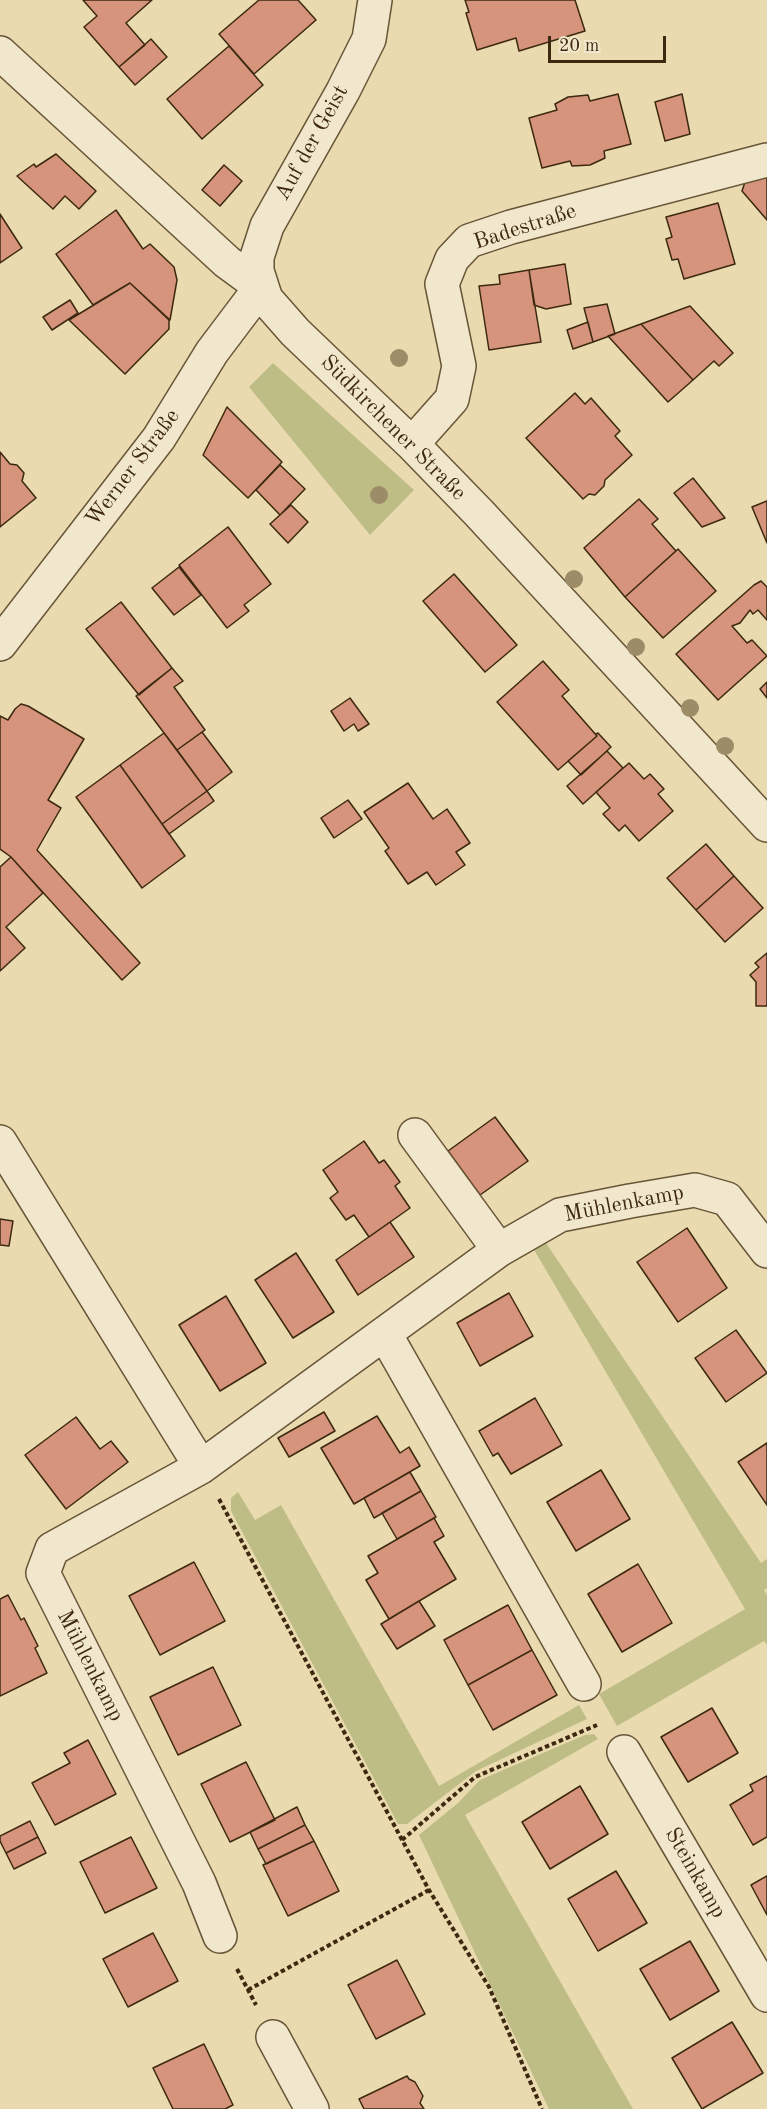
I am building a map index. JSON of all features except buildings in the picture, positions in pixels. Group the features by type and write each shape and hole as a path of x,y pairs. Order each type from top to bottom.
{"street":[{"name":"Auf der Geist","path":"261,287 257,271 257,257 267,226 343,91 369,39 375,0"},
{"name":"Südkirchener Straße","path":"0,53 227,262 261,287 266,299 295,332 412,444 479,513 767,825"},
{"name":"Badestraße","path":"412,444 452,399 459,366 442,284 452,259 469,241 511,227 767,160"},
{"name":"Werner Straße","path":"0,644 159,438 212,352 261,287"},
{"path":"415,1135 499,1250"},
{"path":"0,1142 201,1467"},
{"name":"Mühlenkamp","path":"220,1936 199,1882 43,1573 52,1549 201,1467 499,1250 560,1215 630,1200 696,1190 727,1199 767,1251"},
{"path":"386,1334 584,1684"},
{"name":"Steinkamp","path":"624,1752 767,1995"},
{"path":"273,2037 312,2109"}],"path":[{"path":"201,1467 429,1890 489,1987 542,2109"},
{"path":"402,1840 475,1777 606,1722"},
{"path":"248,1990 429,1890"},
{"path":"220,1936 273,2037"}],"shaded area":[{"path":"273,363 414,490 370,535 249,387"},
{"path":"544,1240 761,1563 767,1559 767,1588 764,1590 767,1595 767,1645 764,1641 617,1726 599,1694 745,1609 533,1248"},
{"path":"238,1492 255,1520 281,1505 439,1786 579,1705 587,1719 476,1771 407,1824 398,1824 231,1511 231,1498"},
{"path":"594,1734 598,1739 465,1815 633,2109 549,2109 419,1835 458,1803 480,1780 585,1735"}]}
